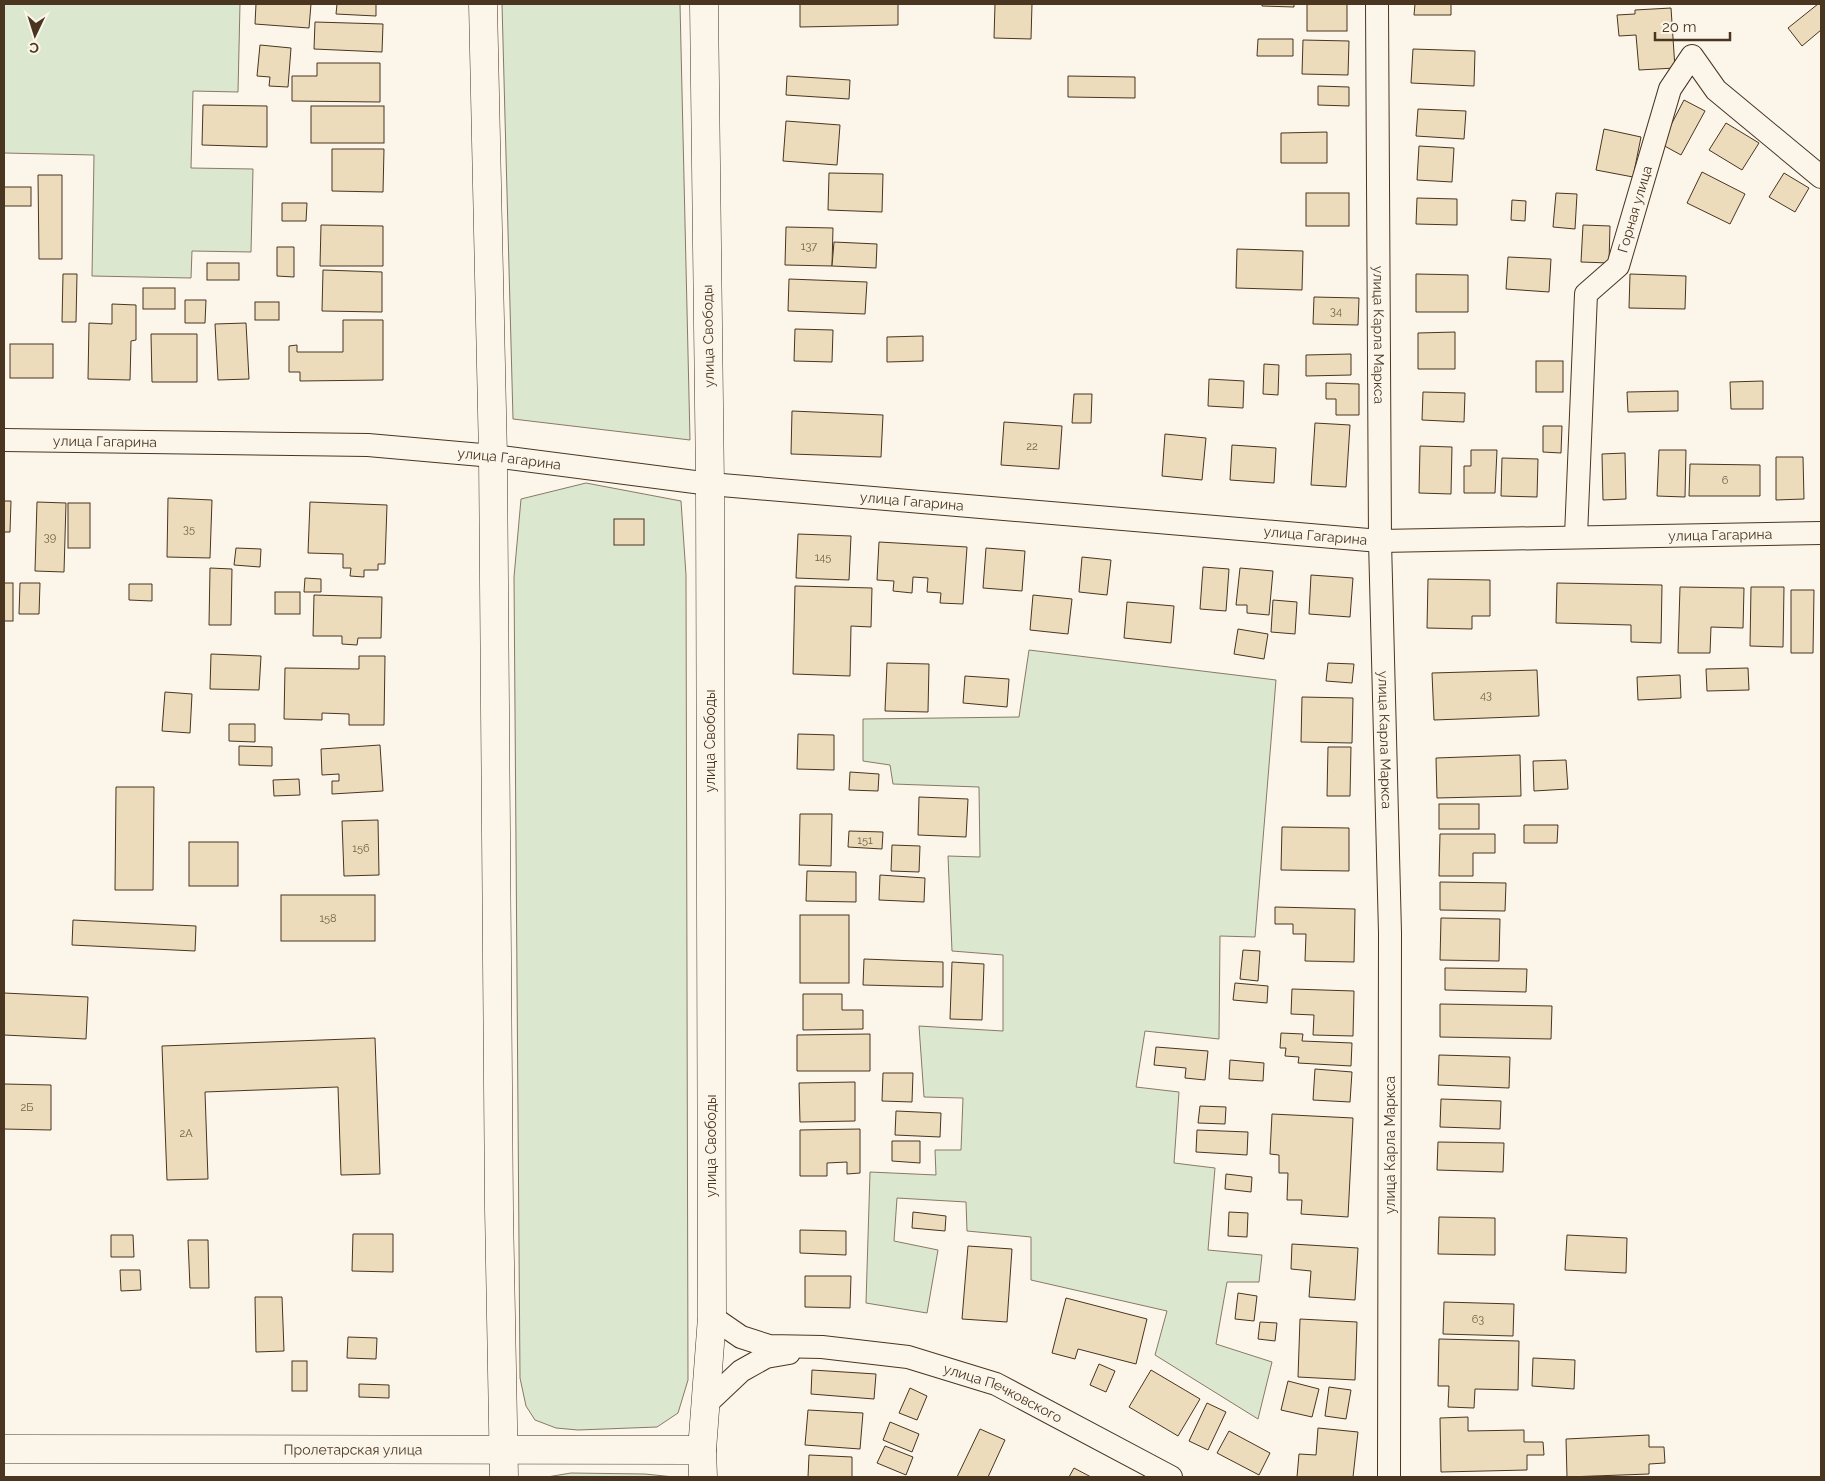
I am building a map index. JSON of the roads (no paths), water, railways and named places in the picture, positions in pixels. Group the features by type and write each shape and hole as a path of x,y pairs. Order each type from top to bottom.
{"main road":[{"path":"483,4 493,456 499,1199 504,1477"},
{"name":"улица Свободы","path":"703,1477 702,1450 712,1317 710,484 704,4"},
{"name":"Пролетарская улица","path":"4,1449 272,1451 702,1450"}],"street":[{"name":"улица Карла Маркса","path":"1377,4 1380,541 1390,933 1389,1477"},
{"name":"Горная улица","path":"1576,536 1586,294 1618,266 1670,89 1692,56 1716,90 1821,177"},
{"name":"улица Гагарина","path":"4,440 368,445 493,456 710,484 1380,541 1821,532"},
{"path":"712,1317 741,1336 769,1346 822,1347"},
{"path":"705,1405 741,1371 766,1357 822,1347"},
{"name":"улица Печковского","path":"822,1347 908,1357 996,1384 1171,1477"}]}
